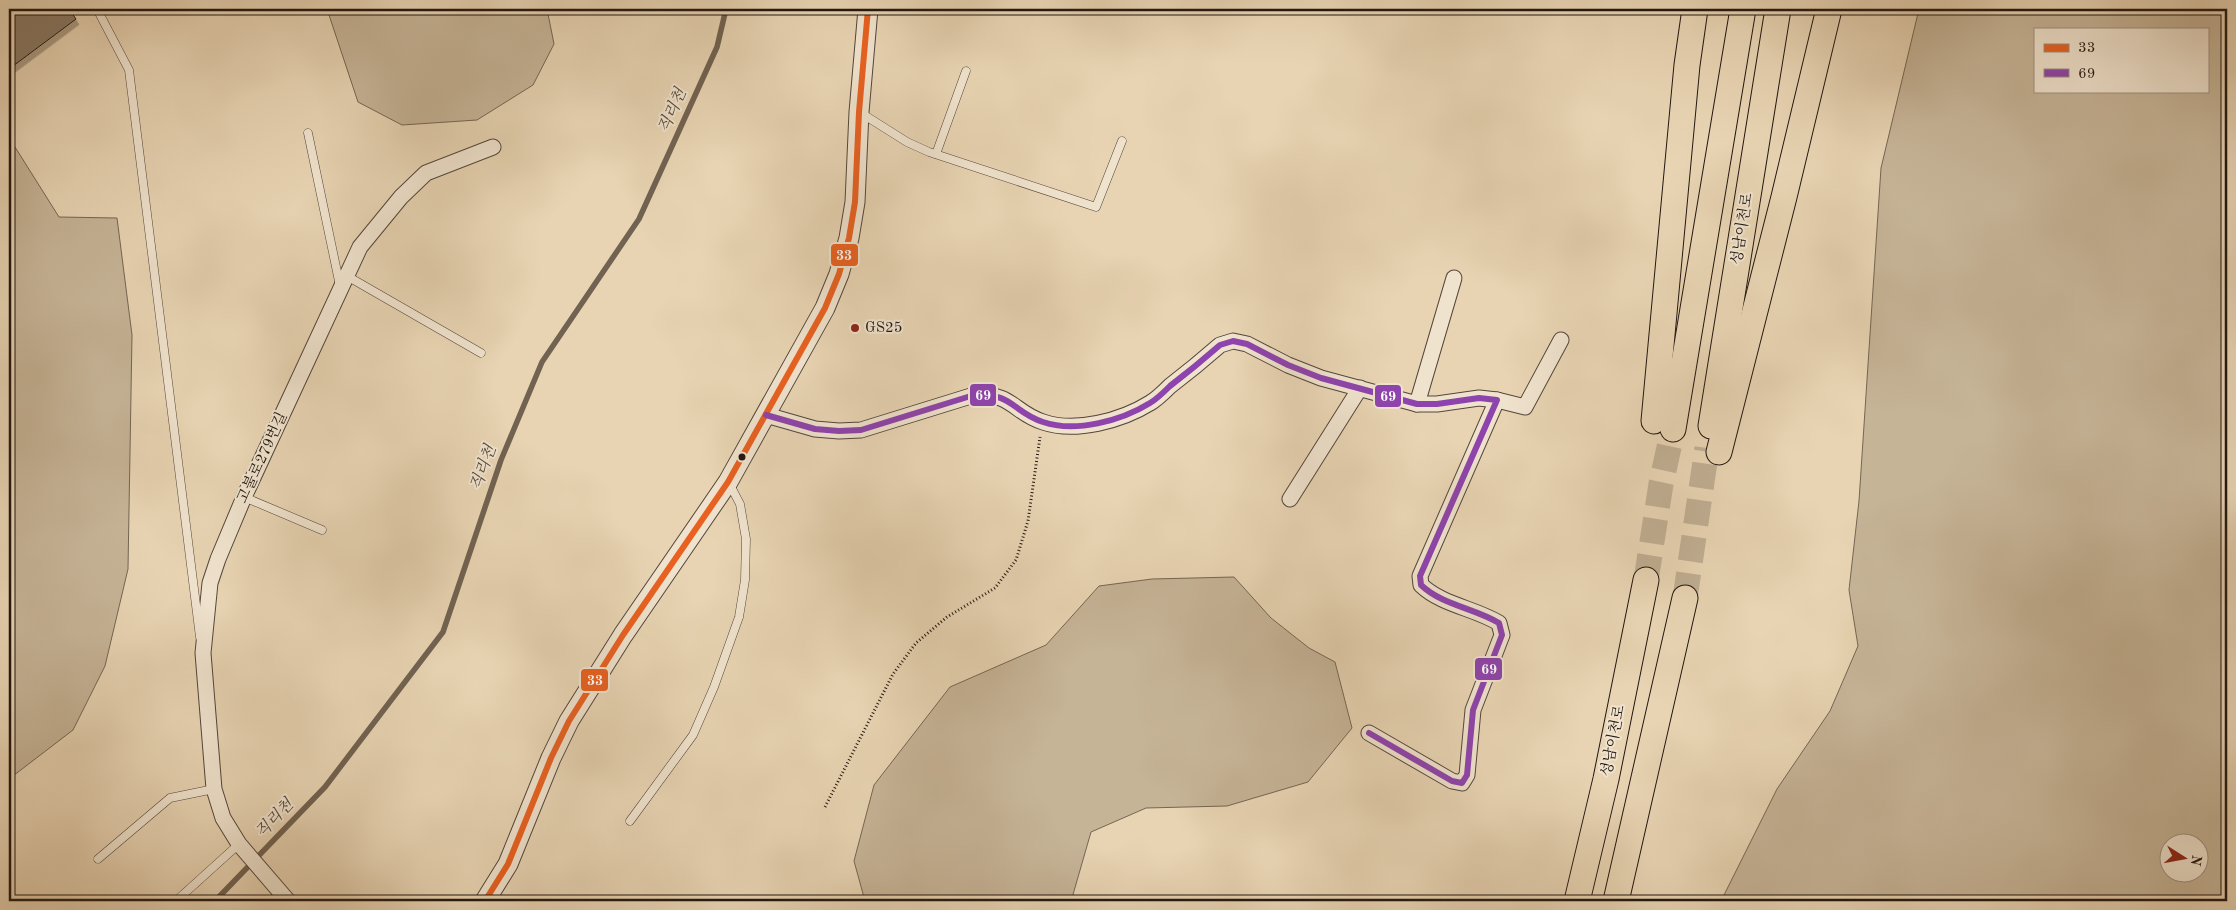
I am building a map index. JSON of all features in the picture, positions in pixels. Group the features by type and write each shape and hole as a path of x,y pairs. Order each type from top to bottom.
{"highway":[{"path":"1695,9 1686,75 1664,425 1743,9"},
{"name":"성남이천로","path":"1778,9 1713,450 1784,197 1829,9"},
{"name":"성남이천로","path":"1577,901 1606,778 1646,580"},
{"path":"1616,901 1684,598"}],"street":[{"path":"485,901 508,864 550,758 569,721 618,642 728,482 825,308 839,274 855,202 859,112 868,9"},
{"name":"고불로279번길","path":"282,896 239,844 223,818 214,789 203,653 210,583 244,497 360,247 401,197 426,173 493,147"},
{"path":"1417,404 1454,278"},
{"path":"766,415 815,429 839,432 861,430 974,396 991,394 1004,398 1042,422 1064,426 1088,426 1116,418 1150,404 1220,345 1233,341 1247,344 1288,365 1321,378 1417,404 1437,404 1479,398 1525,407 1561,340"},
{"path":"1290,499 1360,388"},
{"path":"1369,733 1452,782 1462,783 1467,775 1473,710 1502,635 1499,623 1489,617 1430,594 1421,586 1420,576 1497,400"}],"lane":[{"path":"97,9 129,70 203,653"},
{"path":"936,154 966,70"},
{"path":"859,112 907,142 936,154 1096,207 1122,142"},
{"path":"308,133 343,283 481,353"},
{"path":"630,821 693,735 714,687 739,617 745,580 746,538 740,504 728,482"},
{"path":"244,497 322,530"},
{"path":"98,859 170,798 214,789"},
{"path":"176,901 239,844"}],"path":[{"path":"825,807 893,674 916,643 947,617 996,588 1016,560 1028,521 1042,422"}],"shaded area":[{"path":"327,9 547,9 554,44 533,85 477,120 402,125 358,102"},
{"path":"1919,9 2227,9 2227,901 1721,901 1777,789 1830,711 1858,646 1849,590 1859,501 1881,168"},
{"path":"9,141 15,147 59,217 117,218 132,335 128,569 105,666 73,730 9,779"},
{"path":"1234,577 1271,618 1309,648 1335,662 1352,728 1308,782 1227,806 1146,808 1091,832 1072,898 1069,901 865,901 854,861 874,785 950,687 1046,645 1099,586 1152,579"}],"building":[{"path":"9,9 69,9 76,19 9,69"}],"waterway":[{"name":"직리천","path":"215,901 325,787 443,632 501,460 542,362 639,219 717,47 726,9"}],"tunnel":[{"path":"1646,580 1661,484 1673,429"},
{"path":"1685,598 1707,448"}],"transit line":[{"name":"33","path":"485,901 508,864 551,758 569,721 623,635 728,482 825,308 839,274 849,238 855,202 859,112 868,9"},
{"name":"69","path":"766,415 815,429 861,430 974,395 987,395 1005,400 1033,418 1043,422 1056,425 1083,426 1112,420 1150,403 1220,345 1233,341 1247,344 1288,365 1321,378 1417,404 1437,404 1479,398 1497,400 1420,576 1421,585 1429,592 1499,623 1502,635 1473,710 1467,775 1462,783 1452,781 1369,733"}],"place":[{"name":"GS25","path":"855,328"}]}
